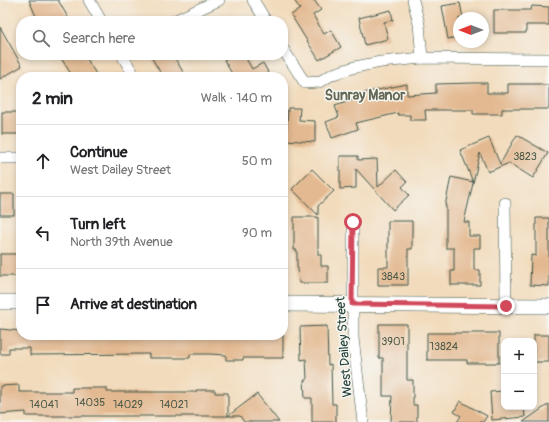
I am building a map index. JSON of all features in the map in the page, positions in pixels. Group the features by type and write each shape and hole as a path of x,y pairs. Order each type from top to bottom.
{"street":[{"path":"88,0 98,16"},
{"path":"185,16 219,0"},
{"path":"253,0 263,16"},
{"path":"413,0 419,24 422,58"},
{"path":"288,57 305,83 319,82 333,74 381,62 422,58 549,59"},
{"path":"125,60 132,72"},
{"path":"0,158 16,158"},
{"path":"505,203 506,306"},
{"name":"West Dailey Street","path":"353,222 353,338 363,422"},
{"path":"0,302 16,302"},
{"path":"288,304 549,306"}],"building":[{"path":"29,0 58,0 67,16 36,16"},
{"path":"294,0 314,0 321,10 313,15 324,34 331,30 341,47 319,60 291,15 300,9"},
{"path":"460,3 462,12 453,12 453,38 448,39 442,6"},
{"path":"532,6 549,7 549,25 526,25 526,33 494,33 494,10 531,10"},
{"path":"391,10 393,20 384,22 388,39 365,45 359,18"},
{"path":"0,27 16,55 16,60 19,60 22,66 0,79"},
{"path":"62,60 87,60 95,72 70,72"},
{"path":"153,60 176,60 183,72 160,72"},
{"path":"224,60 247,60 252,69 263,63 268,72 231,72"},
{"path":"487,83 487,93 508,93 508,84 549,85 549,109 502,109 502,114 473,114 473,110 425,110 426,120 410,120 410,115 398,115 398,113 356,123 358,129 332,138 326,122 339,117 335,106 359,98 358,94 407,84 407,95 436,93 436,84"},
{"path":"288,108 300,108 299,120 315,121 315,142 288,140"},
{"path":"2,112 16,112 16,134 2,134"},
{"path":"517,135 548,153 533,178 509,163 488,172 480,153 464,222 469,222 469,236 480,236 480,248 474,248 474,270 480,270 480,285 451,285 451,271 454,271 454,248 446,248 445,206 451,177 473,182 460,150 489,138 500,164"},
{"path":"340,156 358,156 358,160 377,159 378,187 396,170 407,182 402,187 409,195 393,210 356,169 356,188 340,189"},
{"path":"312,169 334,191 318,206 318,215 292,189"},
{"path":"0,194 14,194 14,215 0,215"},
{"path":"294,217 318,217 318,255 321,255 321,266 328,266 328,283 299,283 297,250 294,250"},
{"path":"536,218 549,218 549,286 530,285 531,255 536,256"},
{"path":"388,221 412,221 412,249 408,249 408,285 378,285 378,267 388,267"},
{"path":"0,254 16,254 16,276 0,276"},
{"path":"379,324 407,324 407,380 413,380 413,405 417,405 417,422 391,422 392,396 383,396 383,358 379,358"},
{"path":"327,326 328,365 331,364 332,404 336,404 336,422 312,422 312,398 305,398 304,380 307,380 306,359 301,360 300,327"},
{"path":"0,329 16,331 16,340 283,340 283,358 243,358 243,360 226,360 226,355 210,354 190,354 190,358 149,358 149,354 30,355 30,348 9,348 9,354 0,354"},
{"path":"427,333 499,333 499,363 467,363 467,360 427,360"},
{"path":"534,335 549,335 549,362 537,362 537,338 534,338"},
{"path":"19,385 19,392 72,392 72,388 107,388 107,392 196,392 196,390 215,390 215,393 228,393 228,416 26,416 26,412 0,414 0,386"},
{"path":"501,391 501,410 524,410 525,417 492,420 490,392"},
{"path":"257,394 279,422 244,422 240,416 228,416"},
{"path":"460,401 487,416 483,422 457,422 461,416 454,412"},
{"path":"549,404 549,422 523,422"}],"district":[{"name":"Sunray Manor","path":"365,95"}],"route":[{"path":"353,222 352,304 506,306"}]}
